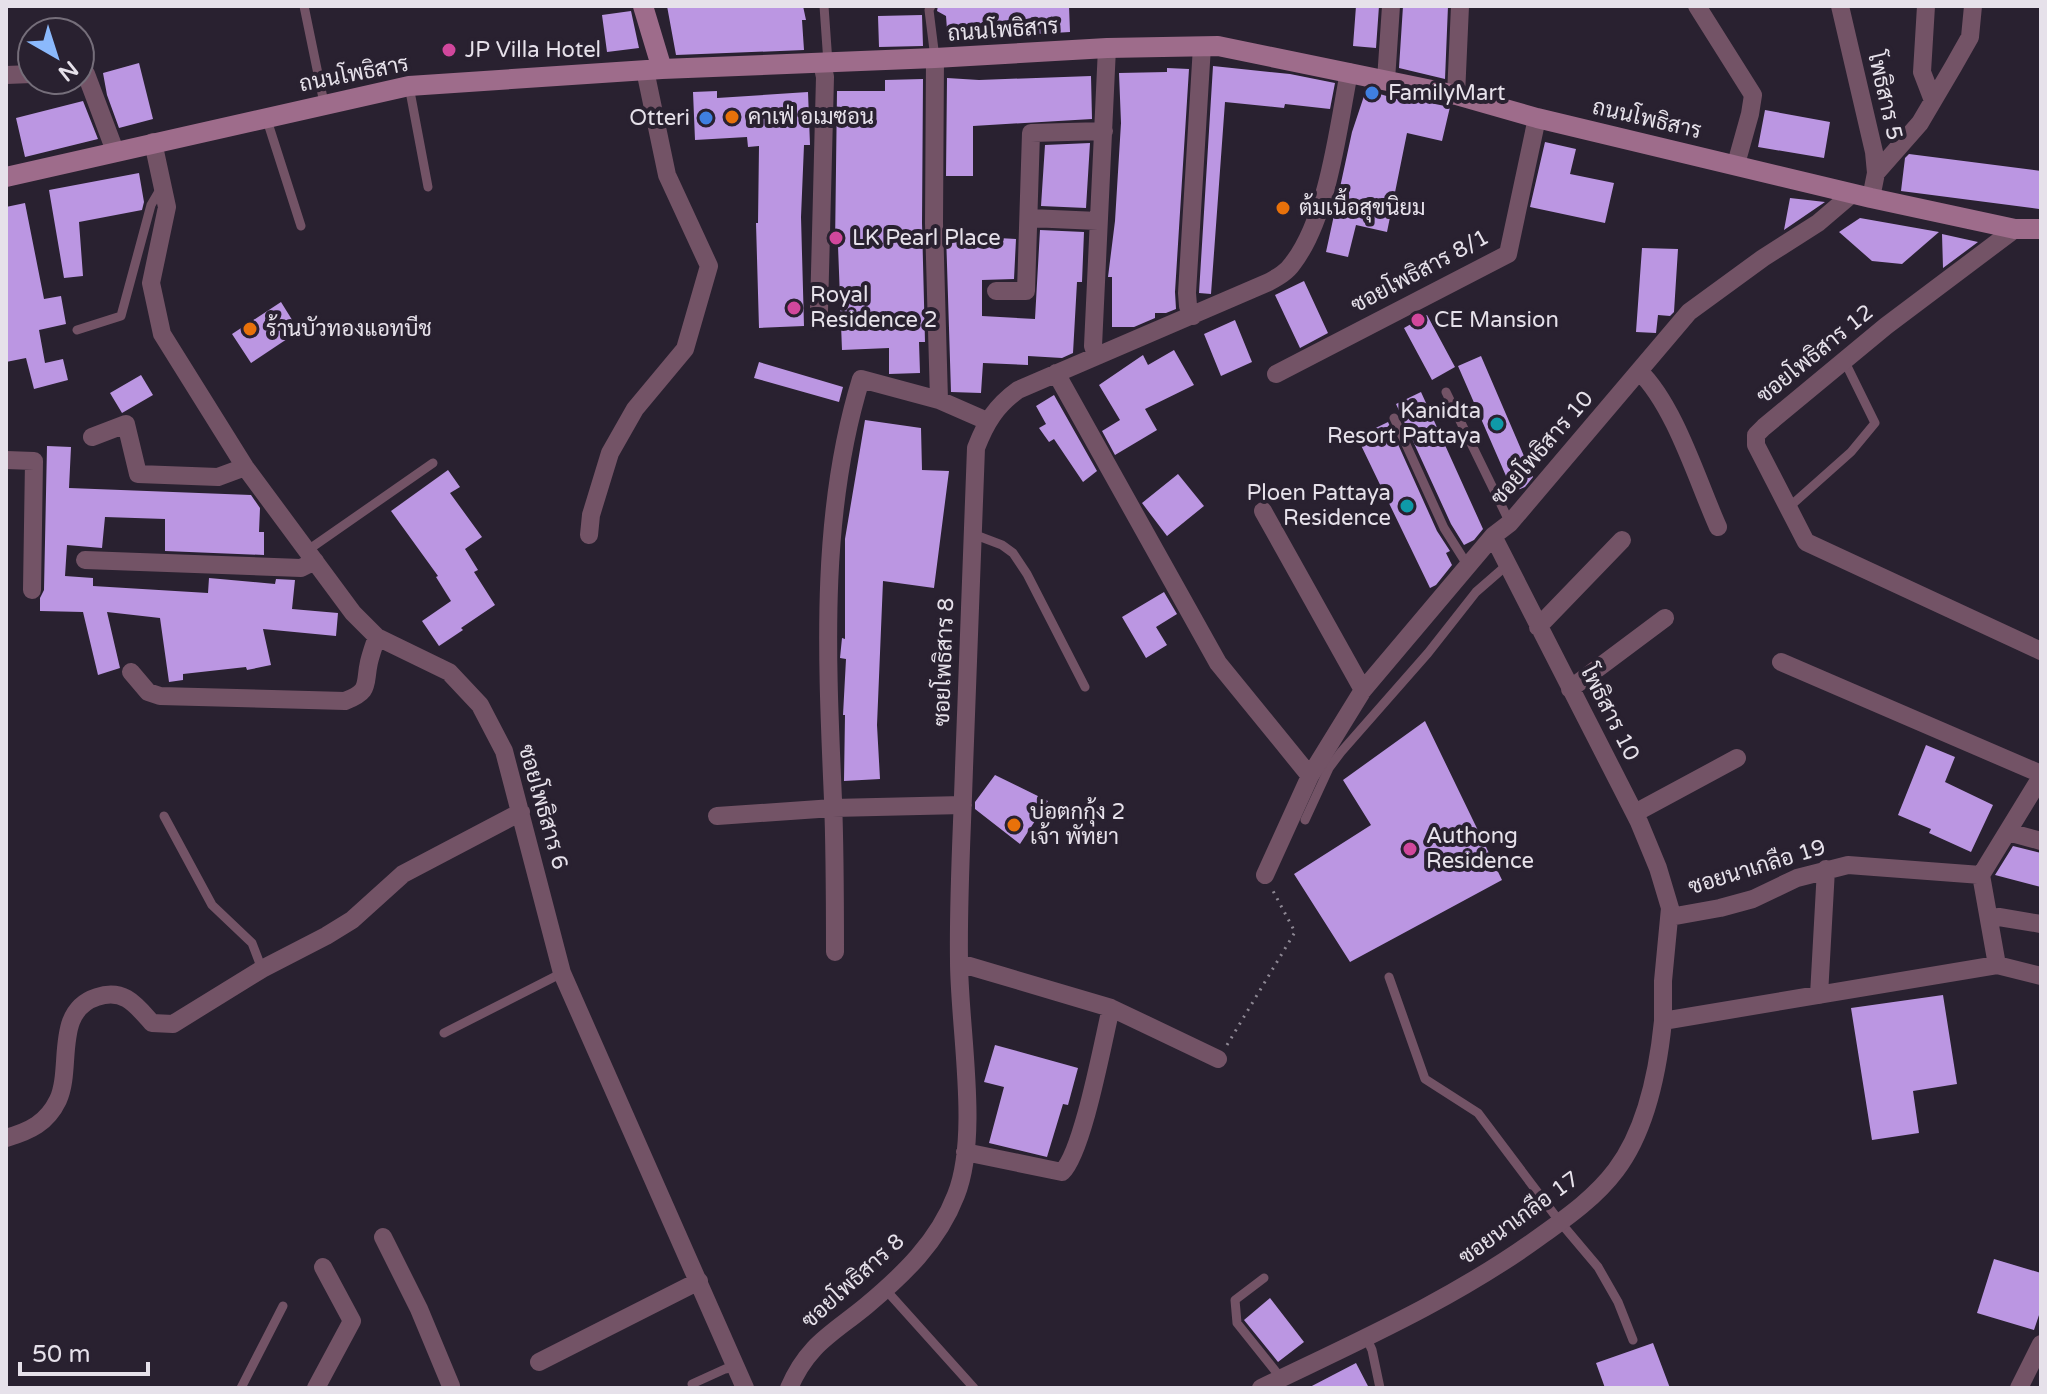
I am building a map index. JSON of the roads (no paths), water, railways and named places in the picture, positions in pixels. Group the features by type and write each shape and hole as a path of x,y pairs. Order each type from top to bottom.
{"street":[{"path":"589,535 591,515 610,453 635,409 685,349 709,266 667,175 643,6"},
{"path":"1386,80 1391,6"},
{"path":"1456,95 1460,6"},
{"path":"1697,6 1753,95 1736,164"},
{"name":"โพธิสาร 5","path":"1840,6 1874,152 1876,173 1862,196"},
{"path":"1926,6 1922,72 1932,98"},
{"path":"1876,173 1920,123 1970,37 1973,6"},
{"path":"1193,316 1187,293 1202,46"},
{"name":"ถนนโพธิสาร","path":"6,177 409,86 653,69 1107,48 1218,46 1456,95 1537,118 1862,196 2015,229 2041,229"},
{"path":"1096,355 1093,346 1107,48"},
{"path":"935,58 934,223 939,400"},
{"path":"819,311 825,63"},
{"name":"ซอยโพธิสาร 8","path":"789,1388 796,1371 821,1340 915,1262 945,1220 958,1190 965,1152 965,1072 959,963 976,448 987,421 1000,403 1018,390 1269,282 1292,265 1307,240 1327,184 1349,72"},
{"path":"94,96 115,151"},
{"name":"ซอยโพธิสาร 8/1","path":"1276,374 1508,254 1537,118"},
{"path":"996,291 1026,291 1031,133 1104,131"},
{"name":"ซอยโพธิสาร 6","path":"153,142 167,207 151,283 162,334 245,467 353,613 377,637 449,672 480,705 504,751 562,973 745,1388"},
{"name":"ซอยโพธิสาร 10","path":"1265,875 1310,776 1363,690 1689,312 1763,258 1862,196"},
{"path":"1030,218 1098,221"},
{"name":"ซอยโพธิสาร 12","path":"2015,229 1844,360 1756,435 1756,445 1806,542 2041,651"},
{"path":"1639,371 1650,382 1666,409 1718,527"},
{"path":"1056,373 1218,663 1310,776"},
{"path":"835,952 827,655 832,521 850,415 861,379 939,400 987,421"},
{"path":"92,437 126,424 138,474 218,477 245,467"},
{"path":"6,460 34,461 32,590"},
{"path":"1263,511 1363,690"},
{"name":"โพธิสาร 10","path":"1493,536 1635,813 1669,897 1670,917"},
{"path":"1538,627 1622,540"},
{"path":"85,560 301,568 312,556"},
{"path":"1570,689 1665,618"},
{"path":"131,672 148,692 160,696 345,701 359,696 368,686 369,664 377,637"},
{"path":"1781,662 2041,775 1981,875 1997,965"},
{"path":"1635,813 1737,758"},
{"path":"717,816 833,808 963,805"},
{"path":"6,1138 31,1131 48,1117 54,1107 65,1073 65,1038 77,1010 88,1000 108,993 123,995 152,1023 173,1024 262,969 352,920 403,874 521,812"},
{"path":"2008,832 2041,841"},
{"name":"ซอยนาเกลือ 19","path":"1670,917 1753,899 1797,878 1848,865 1981,875"},
{"path":"1819,995 1826,869"},
{"name":"ซอยนาเกลือ 17","path":"1261,1388 1467,1286 1560,1222 1606,1182 1627,1151 1641,1122 1652,1085 1660,1051 1670,917"},
{"path":"1989,918 2041,924"},
{"path":"959,963 1111,1008 1218,1059"},
{"path":"1663,1021 1997,965 2041,976"},
{"path":"965,1152 1062,1172 1070,1164 1087,1108 1111,1008"},
{"path":"383,1237 419,1309 450,1387"},
{"path":"316,1388 352,1321 323,1267"},
{"path":"539,1362 699,1281"},
{"path":"2019,1388 2041,1344"}],"lane":[{"path":"304,6 324,103"},
{"path":"824,6 825,63"},
{"path":"931,6 935,58"},
{"path":"409,86 428,187"},
{"path":"266,117 301,226"},
{"path":"77,330 121,316 151,205 158,193 165,189"},
{"path":"1788,508 1851,452 1875,423 1844,360"},
{"path":"1446,392 1510,523"},
{"path":"1394,418 1444,528 1468,566"},
{"path":"312,556 433,463"},
{"path":"973,534 1002,545 1013,553 1085,687"},
{"path":"1305,820 1329,768 1341,752 1428,653 1476,592 1507,565"},
{"path":"164,816 212,905 252,943 262,969"},
{"path":"444,1033 562,973"},
{"path":"1389,977 1425,1079 1478,1113 1598,1267 1618,1302 1633,1340"},
{"path":"1264,1278 1235,1300 1237,1323 1281,1378"},
{"path":"885,1289 974,1388"},
{"path":"241,1388 283,1306"},
{"path":"1366,1337 1380,1388"},
{"path":"692,1384 735,1367"}],"place":[{"name":"JP Villa Hotel","path":"449,50"},
{"name":"FamilyMart","path":"1372,93"},
{"name":"คาเฟ่ อเมซอน","path":"732,117"},
{"name":"Otteri","path":"706,118"},
{"name":"ต้มเนื้อสุขนิยม","path":"1283,208"},
{"name":"LK Pearl Place","path":"836,238"},
{"name":"Royal Residence 2","path":"794,308"},
{"name":"CE Mansion","path":"1418,320"},
{"name":"ร้านบัวทองแอทบีช","path":"250,329"},
{"name":"Kanidta Resort Pattaya","path":"1497,424"},
{"name":"Ploen Pattaya Residence","path":"1407,506"},
{"name":"บ่อตกกุ้ง 2 เจ้า พัทยา","path":"1014,825"},
{"name":"Authong Residence","path":"1410,849"}]}
